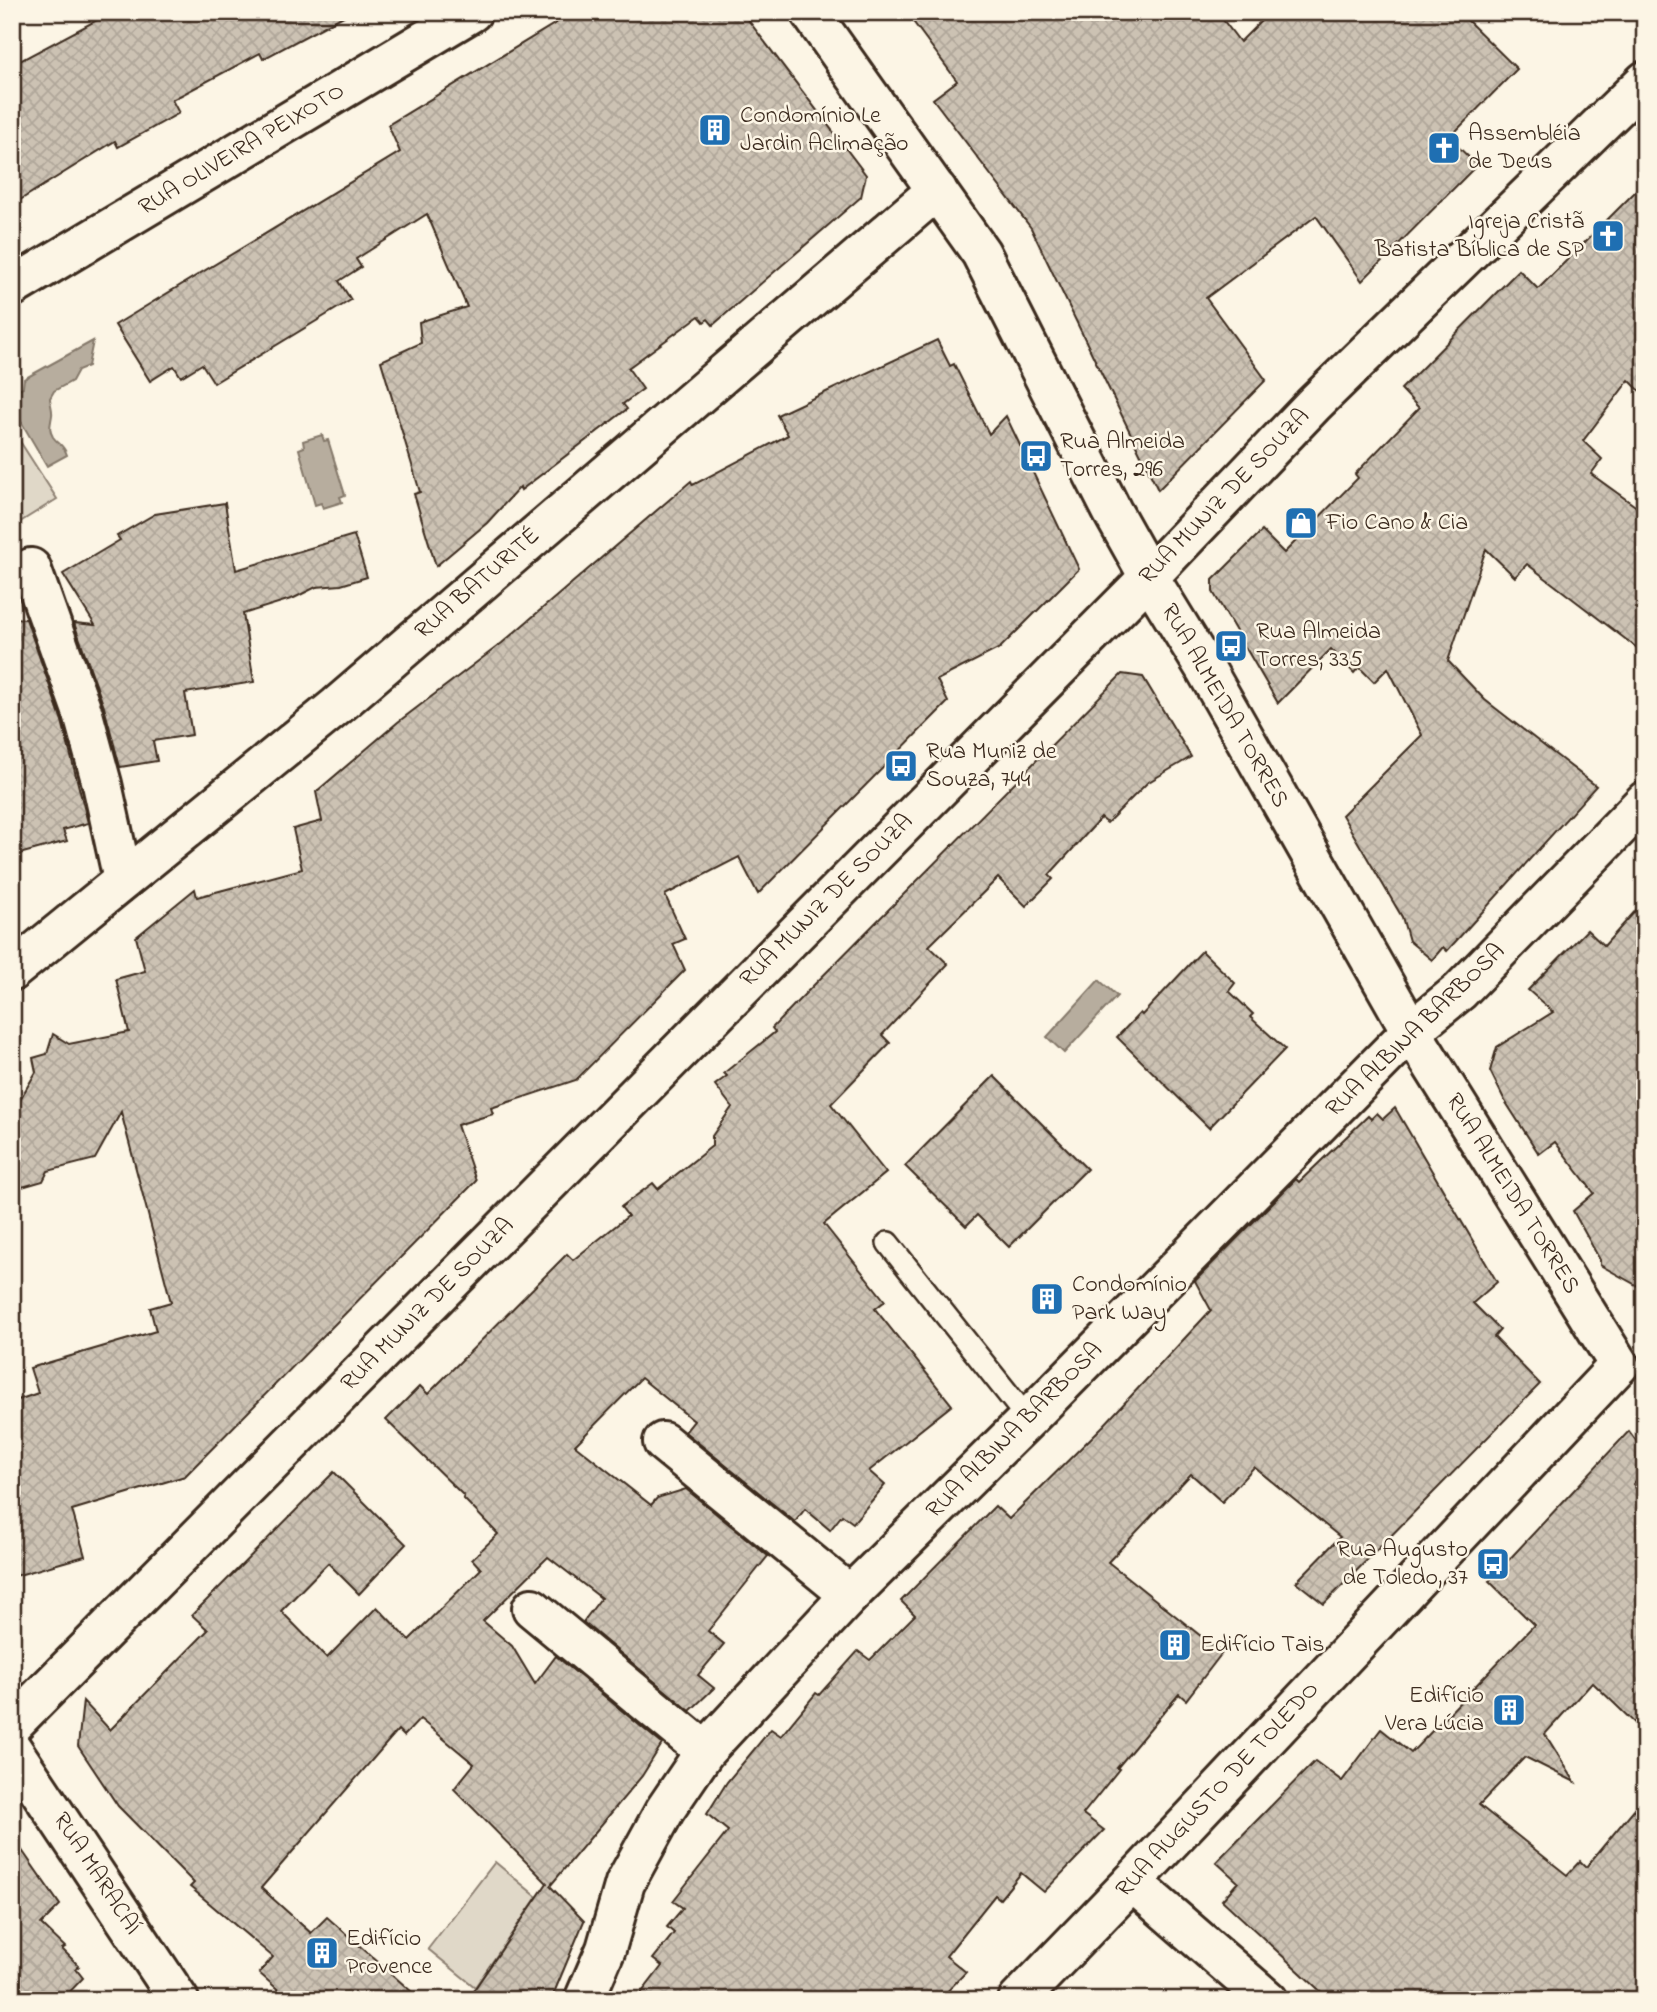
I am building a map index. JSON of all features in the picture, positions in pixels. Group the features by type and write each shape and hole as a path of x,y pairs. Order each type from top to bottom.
{"street":[{"name":"RUA OLIVEIRA PEIXOTO","path":"12,287 472,12"},
{"name":"RUA ALMEIDA TORRES","path":"810,12 981,253 1149,578 1206,670 1411,1031 1632,1369"},
{"name":"RUA MUNIZ DE SOUZA","path":"12,1724 1149,578 1314,404 1645,81"},
{"name":"RUA BATURITÉ","path":"12,971 337,706 937,190"},
{"path":"31,568 83,714 123,880"},
{"name":"RUA ALBINA BARBOSA","path":"584,2000 606,1949 625,1883 665,1810 705,1751 850,1595 1411,1031 1460,990 1645,801"},
{"name":"RUA AUGUSTO DE TOLEDO","path":"1018,2000 1632,1369"},
{"path":"663,1443 850,1595"},
{"path":"532,1608 705,1751"},
{"name":"RUA MARACAÍ","path":"12,1749 178,2000"},
{"path":"1132,1882 1268,2000"}],"lane":[{"path":"888,1243 1028,1419"}],"shaded area":[{"path":"93,341 88,366 78,370 72,381 54,391 50,398 51,431 67,455 47,466 16,413 20,409 16,398 18,389 23,387 24,379"},
{"path":"12,429 57,499 12,527"},
{"path":"322,435 324,441 328,440 345,495 340,497 342,502 323,508 321,503 315,505 299,449 304,447 303,441"},
{"path":"1099,980 1117,996 1064,1053 1047,1037"},
{"path":"495,1862 537,1897 475,1987 428,1949"}],"building":[{"path":"112,12 351,12 263,59 260,53 172,100 179,113 118,147 115,141 12,205 12,65"},
{"path":"574,12 742,12 866,175 861,197 713,325 708,319 704,322 699,316 628,368 643,389 623,404 627,409 521,490 520,487 487,523 436,566 414,494 420,492 381,361 421,343 419,322 467,307 427,214 356,259 361,267 339,281 351,300 214,383 202,364 181,377 174,366 150,381 115,325 400,152 388,125"},
{"path":"906,12 1217,12 1240,42 1270,12 1459,12 1517,69 1449,138 1477,165 1362,281 1316,216 1206,298 1266,380 1158,490 1031,228 933,99 957,81"},
{"path":"1645,182 1645,396 1629,380 1583,441 1602,459 1591,474 1645,513 1645,654 1527,564 1515,577 1486,549 1448,661 1485,700 1596,786 1447,951 1443,947 1432,960 1409,941 1402,917 1342,815 1422,735 1388,668 1374,682 1359,667 1354,673 1331,649 1278,703 1213,592 1213,580 1262,531 1284,553 1358,478 1355,474 1419,408 1401,389 1519,270 1538,289"},
{"path":"937,340 950,366 954,364 989,434 1006,416 1079,569 1000,648 937,680 948,702 758,894 739,857 665,895 685,939 673,944 685,970 576,1080 491,1108 493,1114 457,1125 476,1181 185,1476 72,1510 85,1556 12,1577 12,1402 38,1393 30,1368 156,1331 150,1308 171,1302 121,1112 95,1159 48,1171 43,1181 12,1190 12,1113 36,1072 33,1058 47,1054 53,1034 69,1044 129,1032 116,979 145,971 136,937 195,889 197,897 302,869 293,829 322,821 316,792 398,722 502,643 691,481 693,485 788,435 777,415"},
{"path":"225,503 236,570 354,535 367,577 341,585 316,587 294,598 243,614 254,682 185,693 192,735 153,741 157,761 120,767 104,707 74,623 95,625 63,574 120,540 117,536 155,514"},
{"path":"12,618 26,619 62,721 88,823 63,830 67,841 12,856"},
{"path":"1122,674 1143,677 1191,757 1147,783 1107,823 1101,818 1049,875 1053,879 1026,906 998,878 929,946 948,964 882,1035 890,1043 831,1104 886,1173 824,1224 885,1301 875,1309 952,1405 869,1471 885,1485 853,1523 842,1515 830,1530 805,1509 795,1522 685,1432 694,1421 641,1378 575,1445 651,1505 657,1498 686,1489 768,1556 708,1631 724,1644 698,1675 714,1688 690,1711 583,1622 601,1598 548,1557 483,1621 512,1646 535,1684 556,1656 662,1744 642,1776 550,1886 584,1921 551,2000 467,2000 547,1883 454,1789 474,1764 420,1719 404,1736 398,1730 261,1888 311,1933 327,1917 421,2000 290,2000 259,1973 273,1957 190,1887 194,1883 118,1806 78,1746 83,1701 110,1730 208,1630 192,1615 334,1472 406,1544 359,1594 328,1563 281,1611 327,1658 377,1607 409,1640 481,1569 472,1559 498,1534 464,1496 386,1420 420,1386 428,1394 567,1254 573,1260 628,1216 621,1207 653,1183 658,1189 712,1146 712,1136 732,1107 715,1085 727,1076 724,1073 775,1032 772,1028 798,1001"},
{"path":"1645,900 1645,1290 1600,1265 1600,1260 1573,1211 1594,1193 1555,1142 1539,1154 1505,1101 1490,1071 1497,1047 1553,1012 1528,990 1587,930 1604,946"},
{"path":"1202,951 1235,983 1229,991 1253,1014 1250,1017 1285,1049 1209,1128 1117,1037 1140,1013 1142,1015"},
{"path":"994,1076 1087,1169 1009,1247 977,1215 966,1226 905,1166"},
{"path":"1395,1108 1497,1282 1473,1303 1500,1330 1494,1337 1540,1384 1324,1604 1296,1582 1340,1537 1254,1467 1222,1502 1191,1474 1108,1562 1222,1653 1186,1700 1179,1694 1117,1768 1119,1769 1083,1814 1104,1830 1044,1892 1021,1873 1000,1899 995,1895 946,1956 966,1972 939,2000 636,2000 662,1966 653,1959 674,1933 667,1927 683,1908 673,1901 728,1831 707,1814 727,1782 771,1729 781,1736 816,1693 819,1695 858,1651 870,1660 915,1615 901,1601 995,1506 1009,1519 1104,1425 1211,1310 1195,1281 1296,1179 1299,1182 1368,1116 1371,1119 1377,1113 1383,1119"},
{"path":"1629,1431 1645,1453 1645,1472 1633,1484 1645,1499 1645,1733 1592,1682 1545,1734 1575,1782 1525,1757 1479,1805 1567,1875 1580,1861 1586,1867 1645,1796 1645,2000 1330,2000 1222,1900 1238,1882 1216,1862 1315,1761 1342,1781 1381,1729 1411,1753 1534,1625 1489,1581"},
{"path":"12,1836 60,1905 41,1924 65,1947 62,1949 79,1966 76,1969 83,1978 62,2000 12,2000"}],"place":[{"name":"Condomínio Le Jardin Aclimação","path":"715,130"},
{"name":"Assembléia de Deus","path":"1444,148"},
{"name":"Igreja Cristã Batista Bíblica de SP","path":"1608,236"},
{"name":"Rua Almeida Torres, 296","path":"1036,456"},
{"name":"Fio Cano & Cia","path":"1301,523"},
{"name":"Rua Almeida Torres, 335","path":"1231,646"},
{"name":"Rua Muniz de Souza, 744","path":"901,766"},
{"name":"Condomínio Park Way","path":"1047,1299"},
{"name":"Rua Augusto de Toledo, 37","path":"1493,1564"},
{"name":"Edifício Tais","path":"1175,1645"},
{"name":"Edifício Vera Lúcia","path":"1509,1710"},
{"name":"Edifício Provence","path":"322,1953"}]}
